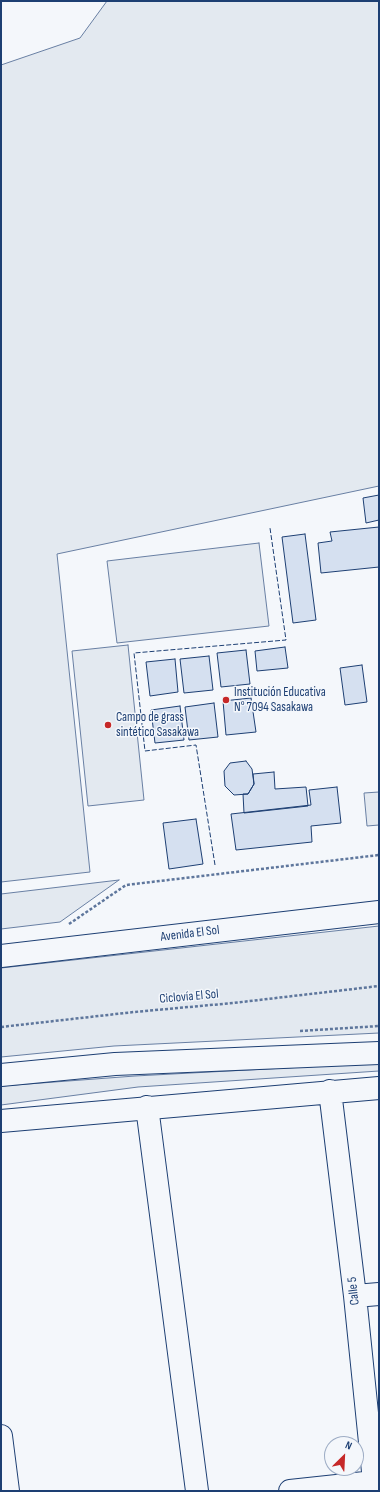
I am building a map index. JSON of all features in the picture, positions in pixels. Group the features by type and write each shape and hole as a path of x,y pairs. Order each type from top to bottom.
{"street":[{"name":"Avenida El Sol","path":"1,956 379,912"},
{"path":"1,1075 115,1064 379,1053"},
{"path":"1,1121 330,1091 379,1088"},
{"name":"Calle 5","path":"330,1091 355,1296 374,1486"},
{"path":"147,1107 197,1491"},
{"path":"355,1296 379,1294"},
{"path":"1,1436 8,1491"},
{"path":"290,1491 374,1486"}],"path":[{"path":"64,928 126,885 379,855"},
{"name":"Ciclovía El Sol","path":"1,1027 379,986"}],"shaded area":[{"path":"107,1 379,1 379,486 57,554 90,872 1,882 1,65 80,38"},
{"path":"259,543 269,626 117,643 107,561"},
{"name":"Campo de grass sintético Sasakawa","path":"128,645 144,800 88,806 72,651"},
{"path":"379,792 379,825 367,826 364,793"},
{"path":"119,880 60,922 1,929 1,894"},
{"path":"379,926 379,1033 114,1046 1,1057 1,968"},
{"path":"379,1063 379,1071 138,1087 1,1105 1,1086 135,1076"}],"building":[{"path":"379,495 379,520 366,523 363,498"},
{"path":"379,527 379,567 321,573 318,543 332,541 330,532"},
{"path":"305,534 316,620 293,623 282,537"},
{"path":"285,647 288,668 257,671 255,651"},
{"path":"246,650 250,684 221,687 217,653"},
{"path":"209,656 213,690 184,693 180,659"},
{"path":"175,659 178,692 150,696 146,662"},
{"path":"362,665 367,702 345,705 340,668"},
{"path":"251,698 256,732 226,735 223,701"},
{"path":"214,703 218,737 189,740 185,707"},
{"path":"180,706 184,740 155,743 151,710"},
{"path":"246,761 252,769 254,784 248,794 234,795 225,786 224,771 230,763"},
{"path":"274,772 275,789 306,787 308,806 244,813 243,794 248,794 254,784 253,774"},
{"path":"337,787 341,823 311,826 312,842 236,850 231,814 311,805 309,790"},
{"path":"196,819 203,864 169,869 163,823"}],"fence":[{"path":"215,865 196,745 145,751 134,653 286,640 270,528"}],"place":[{"name":"Institución Educativa N° 7094 Sasakawa","path":"226,700"},
{"name":"Campo de grass sintético Sasakawa","path":"108,725"}]}
